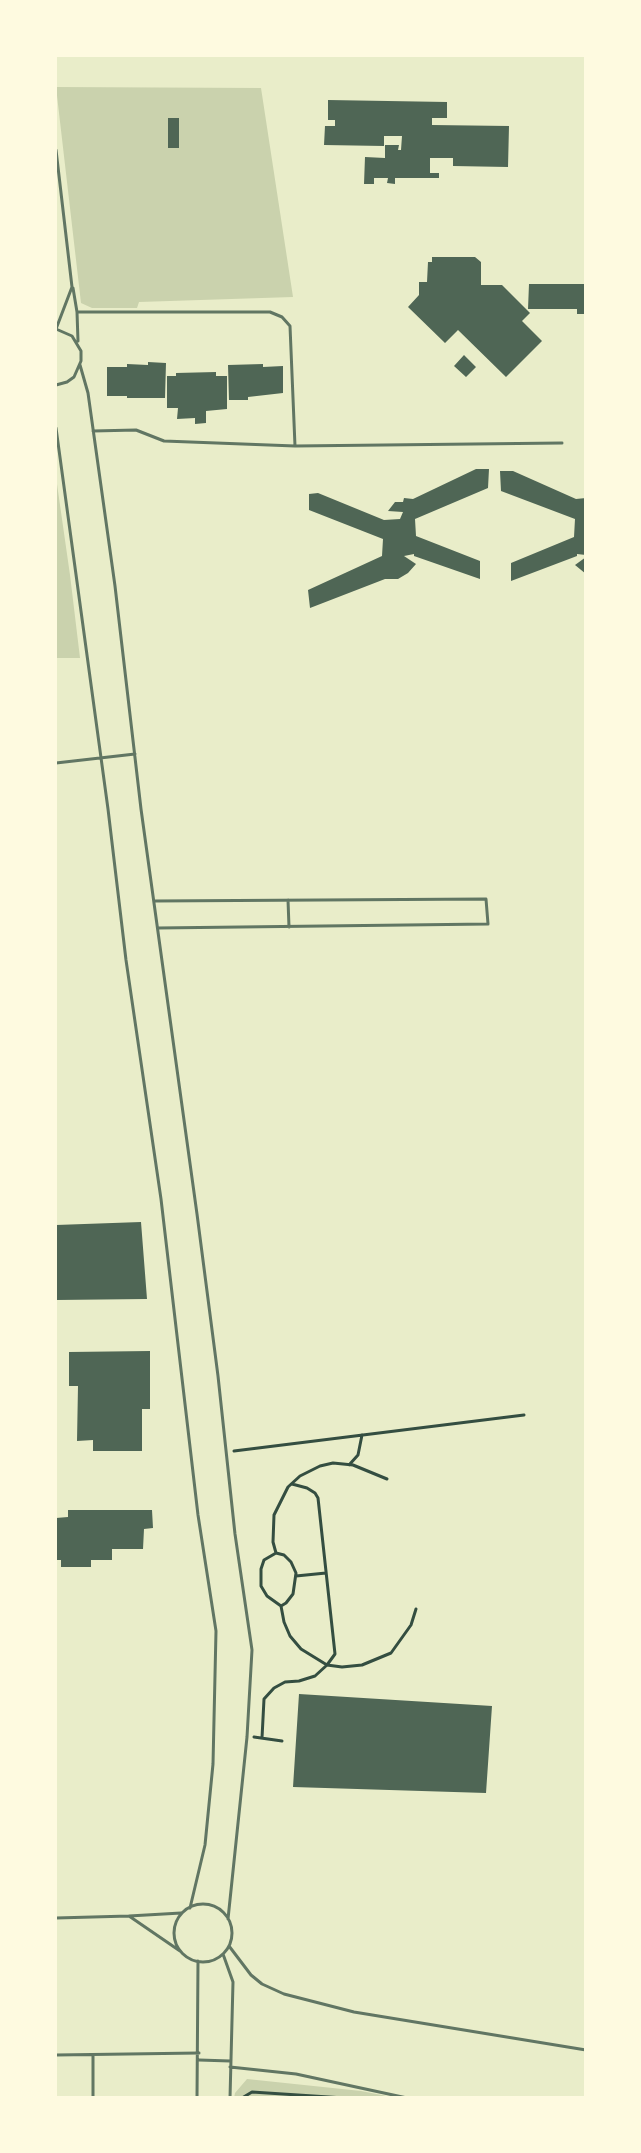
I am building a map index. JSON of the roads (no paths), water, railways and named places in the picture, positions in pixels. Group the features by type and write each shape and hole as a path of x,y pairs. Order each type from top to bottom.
{"lane":[{"path":"56,150 77,312 80,365 88,393 115,586 154,901 197,1214 235,1534 252,1650 247,1737 228,1919"},
{"path":"72,286 56,329 72,336 78,343"},
{"path":"77,312 270,312 282,317 290,326 295,446"},
{"path":"56,385 74,377 80,365"},
{"path":"56,428 126,960 161,1199 198,1515 216,1631 213,1764 205,1845 190,1908"},
{"path":"93,431 136,430 164,441 295,446 562,443"},
{"path":"56,763 135,754"},
{"path":"154,901 486,899 488,924 158,928"},
{"path":"288,900 289,927"},
{"path":"56,1918 182,1913 205,1904 222,1912 228,1919 231,1928 229,1946 215,1959 198,1961 187,1958 129,1916"},
{"path":"180,1951 174,1933 182,1913"},
{"path":"229,1946 251,1975 262,1984 284,1994 354,2012 585,2050"},
{"path":"223,1954 232,1982 230,2097"},
{"path":"197,2097 198,1961"},
{"path":"56,2055 199,2053"},
{"path":"93,2055 93,2097"},
{"path":"199,2060 230,2061"},
{"path":"230,2067 296,2074 407,2097"}]}
